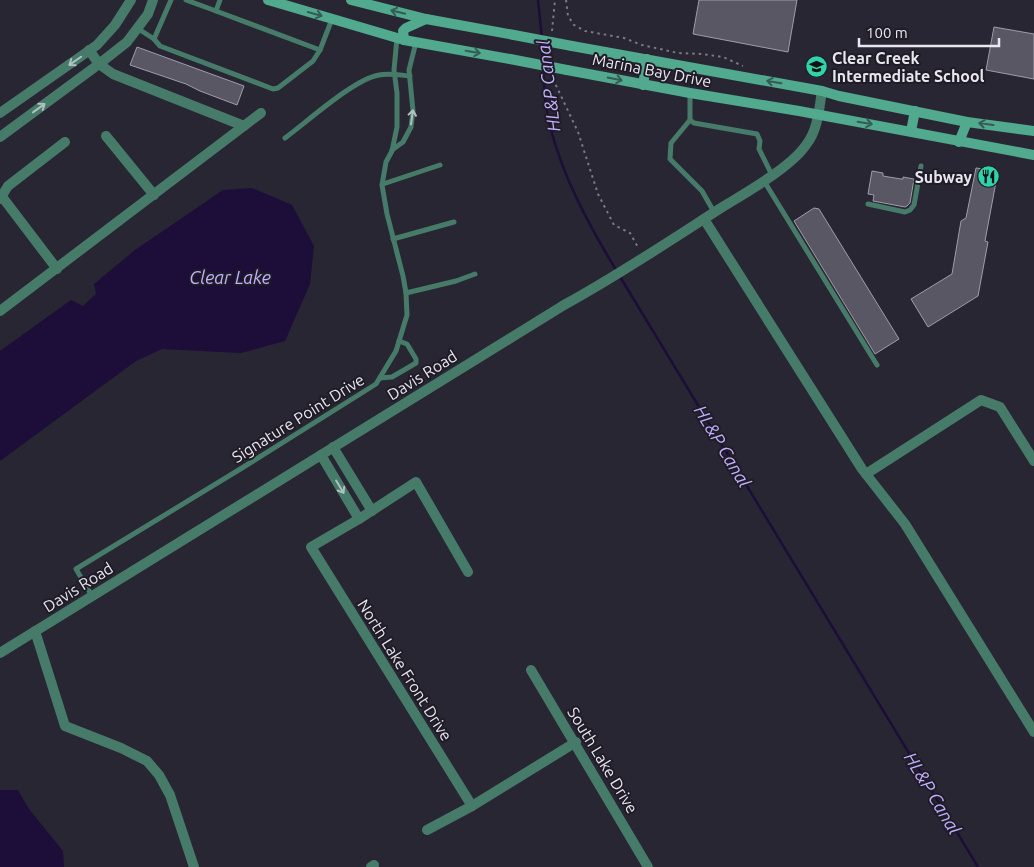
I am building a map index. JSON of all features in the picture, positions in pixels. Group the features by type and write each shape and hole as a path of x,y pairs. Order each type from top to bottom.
{"main road":[{"name":"Marina Bay Drive","path":"268,0 400,39 690,94 911,131 959,142 1034,155"},
{"name":"Marina Bay Drive","path":"351,0 426,19 514,36 822,91 967,122 1034,131"},
{"path":"400,39 406,28 426,19"},
{"path":"644,85 647,59"},
{"path":"911,131 915,111"},
{"path":"959,142 967,122"}],"street":[{"path":"0,113 97,45 115,25 131,0"},
{"path":"0,137 126,42 148,14 153,0"},
{"path":"89,50 99,64 113,74 244,126"},
{"name":"Davis Road","path":"0,653 596,287 642,254 704,219 768,178 801,153 808,144 818,115 822,91"},
{"path":"0,311 261,113"},
{"path":"106,136 154,194"},
{"path":"57,269 1,197 8,186 64,142"},
{"path":"704,219 866,474 905,524 1034,732"},
{"path":"866,474 981,400 1000,407 1034,461"},
{"path":"333,447 372,511"},
{"path":"321,455 360,519 416,482 468,572"},
{"name":"North Lake Front Drive","path":"360,519 311,547 472,806"},
{"path":"35,631 65,726 121,748 147,761 159,775 170,795 194,867"},
{"name":"South Lake Drive","path":"531,670 576,742 648,867"},
{"path":"427,830 472,806 576,742"}],"lane":[{"path":"154,39 171,0"},
{"path":"186,0 320,50"},
{"path":"216,11 220,0"},
{"path":"137,28 154,39 160,46 273,89 278,88 313,61 320,50 332,19"},
{"name":"Signature Point Drive","path":"92,596 76,569 376,384 396,350 407,315 406,293 386,214 383,184 386,162 392,151 397,127 398,111 394,75 400,39"},
{"name":"Signature Point Drive","path":"392,151 403,142 410,127 414,111 409,70 416,42"},
{"path":"285,138 354,85 366,78 378,75 410,76"},
{"path":"690,94 690,120 671,143 670,160 702,191 714,212"},
{"path":"690,120 694,123 757,134 760,141 759,149 768,178 877,365"},
{"path":"383,184 440,165"},
{"path":"868,204 905,212 910,210 914,205 921,166"},
{"path":"393,239 454,222"},
{"path":"406,293 456,281 474,274"},
{"path":"380,378 392,376 416,363 416,359 407,344 399,341"}],"path":[{"path":"552,32 555,0"},
{"path":"566,0 568,16 574,25 585,31 624,38 642,46 678,53 723,57 747,68"},
{"path":"553,79 578,132 598,194 614,225 630,233 642,254"}],"water":[{"name":"Clear Lake","path":"252,188 292,205 314,246 310,284 285,341 241,353 162,349 136,361 0,461 0,351 71,300 83,306 96,294 94,284 135,250 223,190"},
{"path":"0,790 18,790 29,809 63,851 64,867 0,867"}],"building":[{"path":"699,0 797,0 788,52 693,34"},
{"path":"994,27 1034,34 1034,79 986,70"},
{"path":"137,47 244,86 237,105 186,84 130,65"},
{"path":"976,168 998,171 985,241 988,242 978,296 928,327 911,299 952,274 961,221 966,218"},
{"path":"872,171 883,173 883,176 914,179 910,203 905,207 873,201 874,195 868,194"},
{"path":"814,208 819,209 899,339 875,354 794,221"}],"waterway":[{"name":"HL&P Canal","path":"538,0 542,38"},
{"name":"HL&P Canal","path":"542,44 543,63"},
{"name":"HL&P Canal","path":"543,69 548,119 555,145 569,183 616,270"},
{"name":"HL&P Canal","path":"619,275 978,867"}],"place":[{"name":"Clear Creek Intermediate School","path":"816,67"},
{"name":"Subway","path":"988,177"}]}
